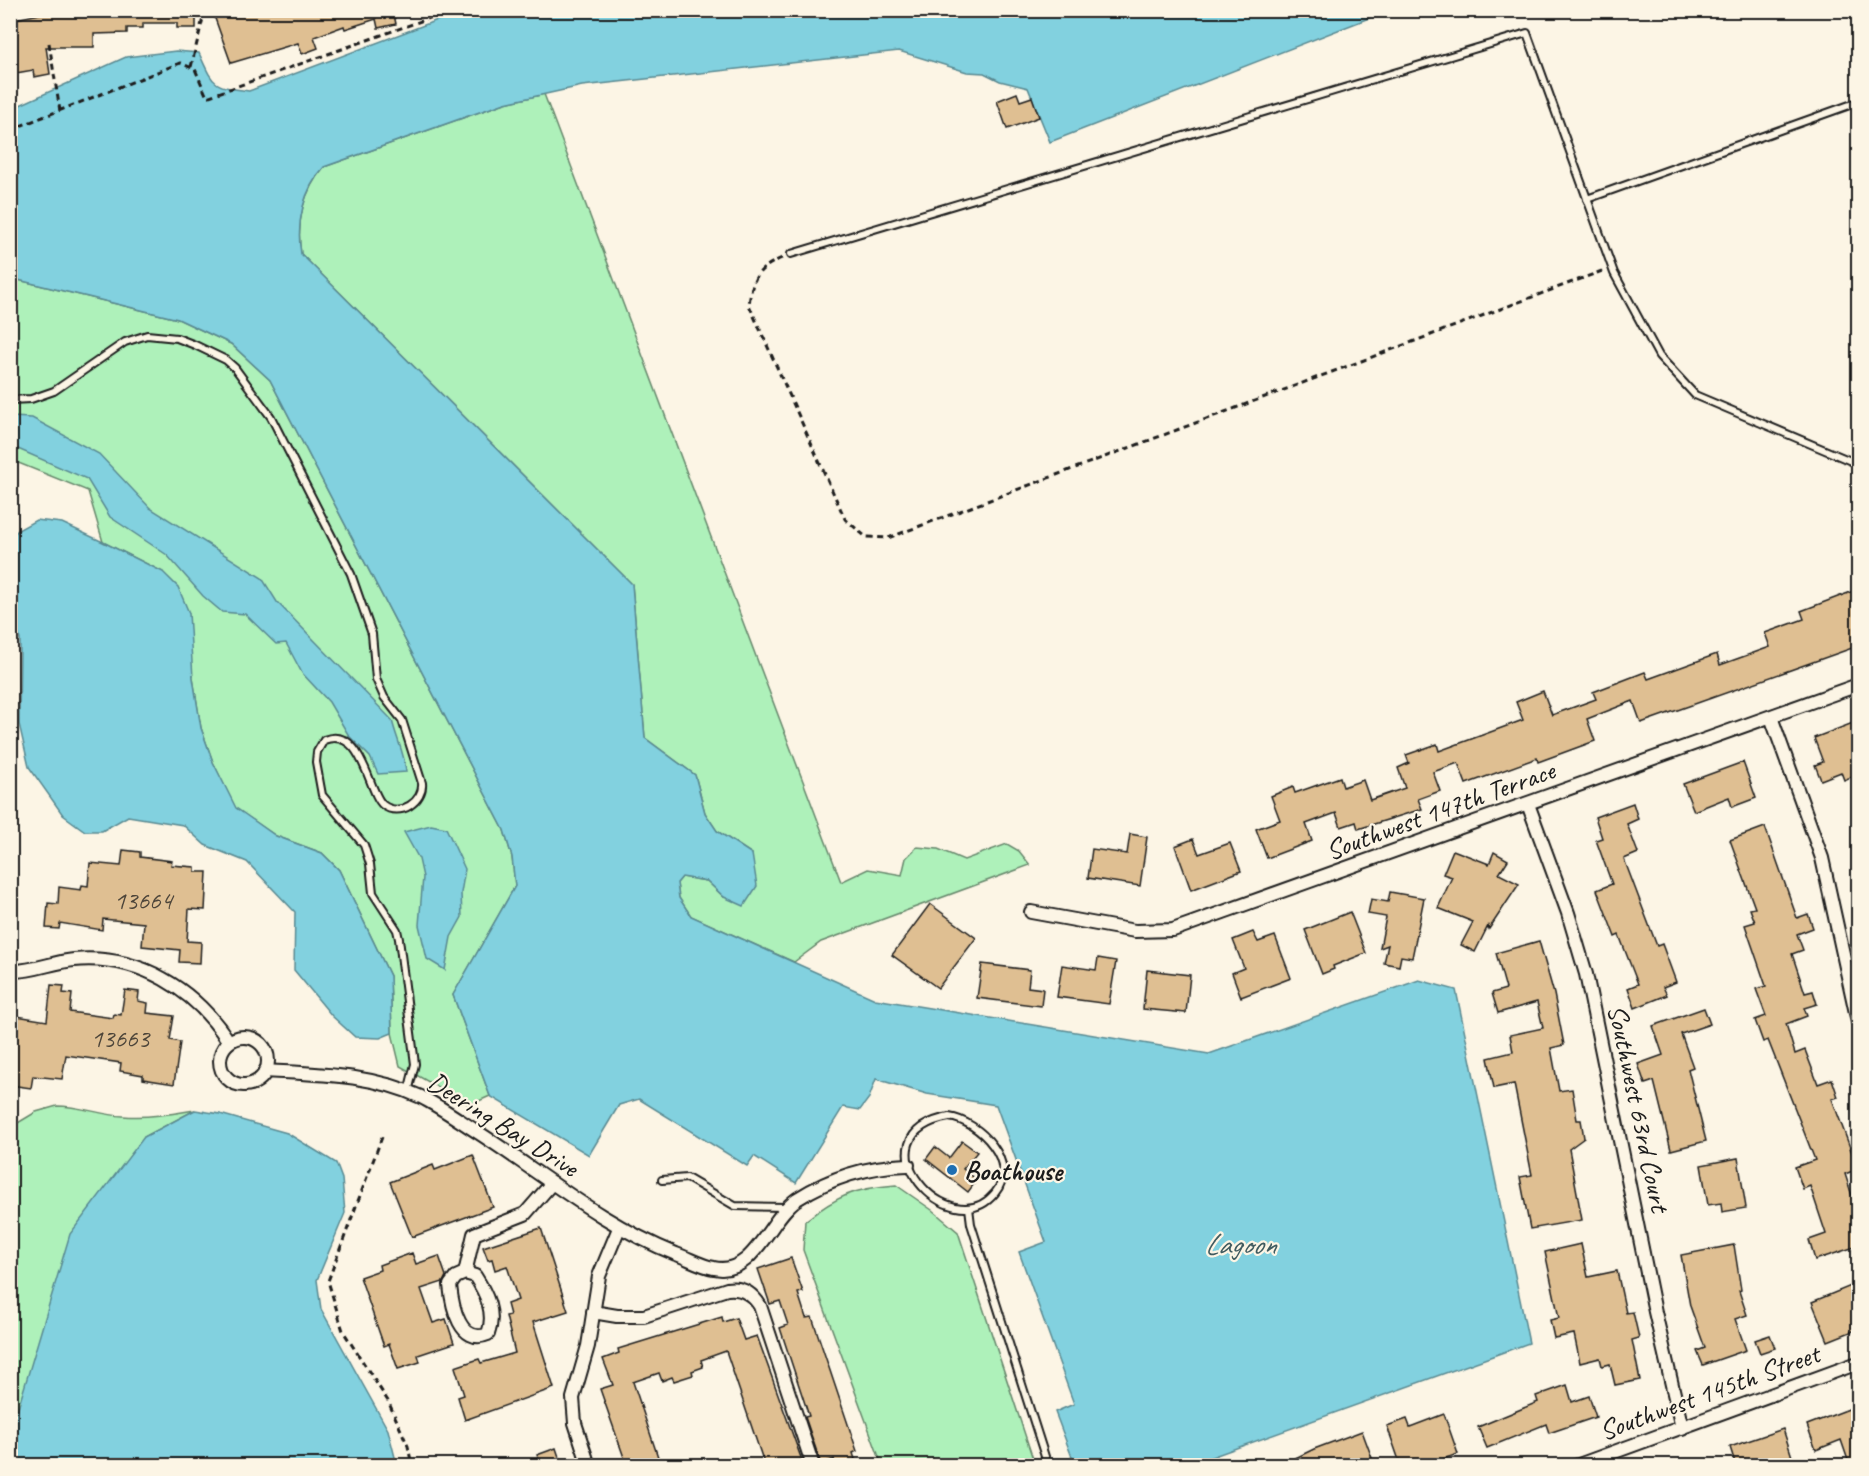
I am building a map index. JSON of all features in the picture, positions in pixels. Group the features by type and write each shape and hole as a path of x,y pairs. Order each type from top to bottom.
{"street":[{"name":"Southwest 147th Terrace","path":"1031,912 1135,931 1173,930 1858,685"},
{"path":"1771,717 1822,858 1858,1022"},
{"name":"Southwest 63rd Court","path":"1528,804 1571,921 1586,974 1654,1312 1682,1428"},
{"path":"10,971 94,959 133,965 170,982 192,997 229,1042"},
{"path":"247,1037 260,1043 267,1056 265,1071 255,1082 247,1085 231,1082 220,1069 221,1052 229,1042 247,1037"},
{"name":"Deering Bay Drive","path":"265,1071 350,1076 408,1092 435,1104 619,1228 714,1268 732,1268 749,1257 773,1223 788,1207 811,1192 847,1175 881,1166 908,1165"},
{"path":"465,1273 474,1234 525,1214 552,1183"},
{"path":"589,1466 575,1423 573,1398 588,1346 601,1269 619,1228"},
{"path":"465,1273 475,1276 491,1311 492,1325 488,1334 479,1338 469,1334 461,1325 452,1302 450,1285 456,1277 465,1273"},
{"path":"593,1312 632,1318 645,1316 727,1289 737,1288 752,1295 763,1314 813,1466"},
{"name":"Southwest 145th Street","path":"1576,1466 1858,1363"}],"lane":[{"path":"791,254 1527,33 1612,267 1659,356 1695,395 1858,464"},
{"path":"1587,199 1858,102"},
{"path":"10,400 31,399 54,391 125,342 147,335 177,338 225,360 235,368 272,417 351,574 372,634 376,679 384,697 402,720 422,783 420,796 415,803 397,809 390,808 379,799 364,762 349,746 341,740 328,738 324,740 317,752 317,774 322,795 364,845 370,864 373,893 397,930 403,959 415,1064 408,1092"},
{"path":"949,1117 966,1123 998,1152 1003,1174 995,1193 981,1204 969,1208 952,1207 943,1202 921,1184 908,1165 909,1142 918,1128 949,1117"},
{"path":"662,1180 687,1178 735,1206 788,1207"},
{"path":"969,1208 978,1246 1048,1466"}],"path":[{"path":"191,67 205,10"},
{"path":"10,130 180,63 195,69 207,97 452,10"},
{"path":"49,43 60,111"},
{"path":"791,254 762,267 751,287 749,305 845,519 866,537 888,538 1612,267"},
{"path":"382,1137 328,1281 343,1331 388,1401 408,1446 412,1466"}],"green space":[{"path":"544,94 841,882 868,869 902,875 906,858 917,847 938,849 964,860 1007,844 1019,851 1030,865 821,942 794,962 691,916 679,898 677,883 682,877 707,881 724,897 752,854 717,831 705,813 695,775 645,738 632,584 301,254 300,231 303,208 311,186 324,167 505,103"},
{"path":"10,278 178,319 231,344 270,380 504,830 512,857 515,886 453,995 490,1096 470,1105 400,1066 392,1033 390,976 339,870 322,853 276,836 235,808 213,762 201,728 193,678 163,572 103,542 88,491 11,460"},
{"path":"57,1106 132,1116 195,1110 144,1137 11,1432 11,1127 36,1112"},
{"path":"896,1185 932,1210 958,1232 1035,1465 882,1465 803,1250 805,1221 816,1212 837,1199 858,1191"}],"water":[{"name":"Lagoon","path":"464,10 1387,11 1050,142 1028,88 1000,81 984,73 967,72 899,51 582,86 505,103 324,167 311,186 303,207 300,231 301,254 632,584 645,738 695,775 705,813 717,831 752,854 757,886 744,906 724,897 707,881 682,877 677,883 679,898 691,916 875,999 1209,1054 1419,980 1456,990 1529,1343 1189,1465 1075,1465 1055,1412 1074,1404 1019,1252 1046,1242 996,1105 927,1094 876,1079 869,1098 860,1110 843,1107 796,1183 754,1156 747,1166 639,1099 619,1105 589,1155 490,1096 453,995 515,886 512,857 504,830 270,380 231,344 178,319 10,278 11,109 126,57 176,51 199,53 216,83 228,88 249,91"},
{"path":"11,417 32,418 99,454 150,508 262,578 277,602 392,720 406,772 378,774 370,757 349,736 329,702 302,673 286,643 276,644 245,614 222,612 203,596 167,555 110,517 87,479 11,446"},
{"path":"36,520 62,523 103,542 163,572 178,587 189,613 193,678 201,728 213,762 236,808 276,836 322,853 339,870 390,976 392,1033 380,1038 355,1037 332,1016 294,970 295,912 247,862 205,845 183,825 128,816 102,831 85,831 63,815 29,767 19,724 20,640 11,602 10,538 18,530"},
{"path":"431,825 446,828 465,869 461,893 462,917 451,937 445,970 427,959 419,925 423,877 419,859 404,832"},
{"path":"195,1110 220,1114 287,1133 336,1163 342,1179 345,1213 317,1280 321,1309 388,1430 397,1465 11,1465 11,1432 70,1234 144,1137"}],"building":[{"path":"60,10 196,10 196,28 177,28 177,23 143,23 143,28 127,28 127,33 94,34 94,47 46,47 50,74 34,77 33,70 10,74 10,20"},
{"path":"212,10 393,10 396,24 378,28 376,19 345,29 344,26 314,37 318,48 302,54 298,43 231,63"},
{"path":"1017,93 1020,101 1032,97 1039,117 1007,129 997,101"},
{"path":"1856,590 1858,646 1641,723 1633,701 1587,719 1595,741 1538,762 1537,758 1466,784 1458,763 1433,772 1440,791 1418,799 1422,809 1358,829 1356,822 1341,827 1336,813 1306,824 1312,841 1267,858 1256,829 1280,820 1271,796 1293,787 1295,793 1340,777 1343,787 1363,780 1370,800 1405,788 1398,768 1409,763 1406,755 1437,744 1439,751 1523,720 1516,702 1543,691 1552,715 1596,699 1593,692 1645,672 1648,679 1717,654 1720,665 1770,647 1765,633 1804,619 1801,611"},
{"path":"1858,721 1858,774 1844,780 1841,772 1821,780 1815,765 1823,762 1814,738"},
{"path":"1743,762 1756,798 1732,807 1729,797 1694,811 1683,784"},
{"path":"1633,803 1638,819 1627,824 1638,853 1624,859 1657,946 1662,944 1676,982 1663,987 1667,995 1635,1008 1628,988 1638,984 1619,935 1615,937 1597,890 1612,884 1596,840 1602,838 1595,817"},
{"path":"1765,827 1797,918 1808,914 1813,928 1797,934 1803,950 1792,954 1805,993 1813,991 1817,1004 1804,1008 1807,1016 1786,1024 1795,1054 1805,1050 1818,1084 1832,1079 1838,1097 1832,1099 1858,1169 1845,1174 1858,1214 1858,1246 1815,1260 1809,1240 1826,1234 1810,1186 1803,1189 1795,1167 1815,1160 1768,1040 1763,1042 1755,1020 1766,1016 1756,989 1766,986 1745,925 1755,922 1750,909 1755,908 1730,840"},
{"path":"1130,834 1147,837 1140,886 1088,878 1092,849 1127,854"},
{"path":"1193,839 1199,854 1230,843 1241,871 1191,890 1175,846"},
{"path":"123,850 140,852 140,857 172,861 171,865 195,867 195,872 207,872 205,910 189,909 187,941 201,942 200,963 179,962 180,950 142,946 144,923 103,919 102,930 60,923 59,929 46,928 48,903 58,904 59,887 81,890 82,885 88,886 90,863 121,866"},
{"path":"1453,850 1489,864 1494,852 1508,860 1499,874 1519,884 1489,929 1488,926 1475,952 1461,945 1473,922 1438,908 1452,877 1443,874"},
{"path":"1390,892 1424,898 1412,958 1401,956 1399,966 1384,963 1388,945 1380,948 1386,917 1368,914 1371,899 1388,902"},
{"path":"930,904 976,938 938,988 892,955"},
{"path":"1350,912 1366,953 1333,966 1334,969 1322,974 1305,930"},
{"path":"1253,932 1258,942 1275,936 1291,978 1241,997 1232,973 1244,968 1233,940"},
{"path":"1539,941 1554,994 1564,1045 1551,1048 1559,1091 1572,1089 1577,1120 1581,1120 1584,1138 1569,1149 1582,1220 1530,1229 1520,1177 1532,1175 1514,1084 1494,1088 1488,1058 1513,1052 1510,1035 1543,1028 1537,1002 1498,1013 1492,993 1506,989 1496,953"},
{"path":"1098,958 1116,961 1109,1004 1057,997 1062,965 1096,970"},
{"path":"982,964 1030,970 1028,987 1043,989 1041,1006 977,998"},
{"path":"1147,970 1190,975 1186,1013 1143,1009"},
{"path":"51,985 64,986 63,993 72,994 70,1012 113,1018 114,1014 121,1015 125,990 139,992 138,1001 148,1003 147,1013 174,1016 170,1040 180,1042 174,1084 143,1079 143,1075 120,1071 121,1063 66,1055 62,1079 33,1076 31,1088 10,1085 10,1015 47,1021"},
{"path":"1704,1008 1710,1024 1681,1034 1693,1067 1688,1069 1706,1141 1671,1150 1654,1081 1645,1084 1638,1064 1663,1055 1653,1026"},
{"name":"Boathouse","path":"962,1141 977,1152 963,1169 977,1180 968,1192 926,1159 935,1147 949,1158"},
{"path":"473,1155 493,1207 412,1237 390,1182 433,1165 435,1170"},
{"path":"1738,1158 1746,1208 1722,1212 1721,1203 1708,1205 1701,1165"},
{"path":"541,1228 568,1311 533,1322 554,1388 465,1420 458,1397 464,1395 455,1367 479,1359 481,1363 515,1353 506,1316 510,1315 507,1304 518,1300 507,1266 495,1270 492,1259 488,1260 483,1247"},
{"path":"1581,1244 1588,1277 1617,1271 1626,1313 1633,1312 1639,1338 1632,1340 1640,1380 1615,1385 1610,1364 1602,1366 1600,1358 1580,1363 1574,1334 1554,1338 1550,1320 1559,1318 1545,1252"},
{"path":"1734,1245 1741,1290 1739,1291 1747,1315 1735,1319 1746,1350 1703,1365 1697,1351 1705,1348 1690,1306 1681,1255"},
{"path":"412,1253 416,1264 439,1256 446,1276 443,1282 421,1289 433,1323 446,1319 454,1343 418,1355 420,1362 398,1369 389,1344 384,1346 360,1277 380,1270 379,1265"},
{"path":"791,1258 803,1292 798,1293 806,1318 812,1317 857,1451 853,1453 857,1466 836,1466 834,1459 821,1464 805,1417 809,1416 780,1328 788,1325 780,1301 770,1304 758,1269"},
{"path":"1858,1283 1858,1329 1828,1341 1812,1302"},
{"path":"722,1317 723,1322 736,1318 744,1340 757,1336 804,1466 765,1466 726,1351 701,1360 703,1367 692,1371 693,1375 674,1381 672,1377 662,1381 659,1373 633,1382 661,1466 627,1466 600,1389 613,1385 603,1359 619,1353 618,1349"},
{"path":"1770,1335 1775,1348 1760,1353 1755,1340"},
{"path":"1567,1385 1572,1402 1589,1396 1596,1417 1549,1433 1546,1424 1487,1448 1478,1427 1538,1402 1536,1396"},
{"path":"1854,1407 1858,1417 1858,1466 1850,1466 1841,1440 1816,1450 1807,1425"},
{"path":"1444,1414 1458,1454 1437,1461 1439,1466 1401,1466 1387,1426 1407,1419 1410,1427"},
{"path":"1783,1429 1795,1466 1736,1466 1730,1447"},
{"path":"1362,1431 1375,1466 1279,1466 1314,1449"},
{"path":"556,1448 562,1466 541,1466 537,1455"}],"place":[{"name":"Boathouse","path":"952,1170"}]}
